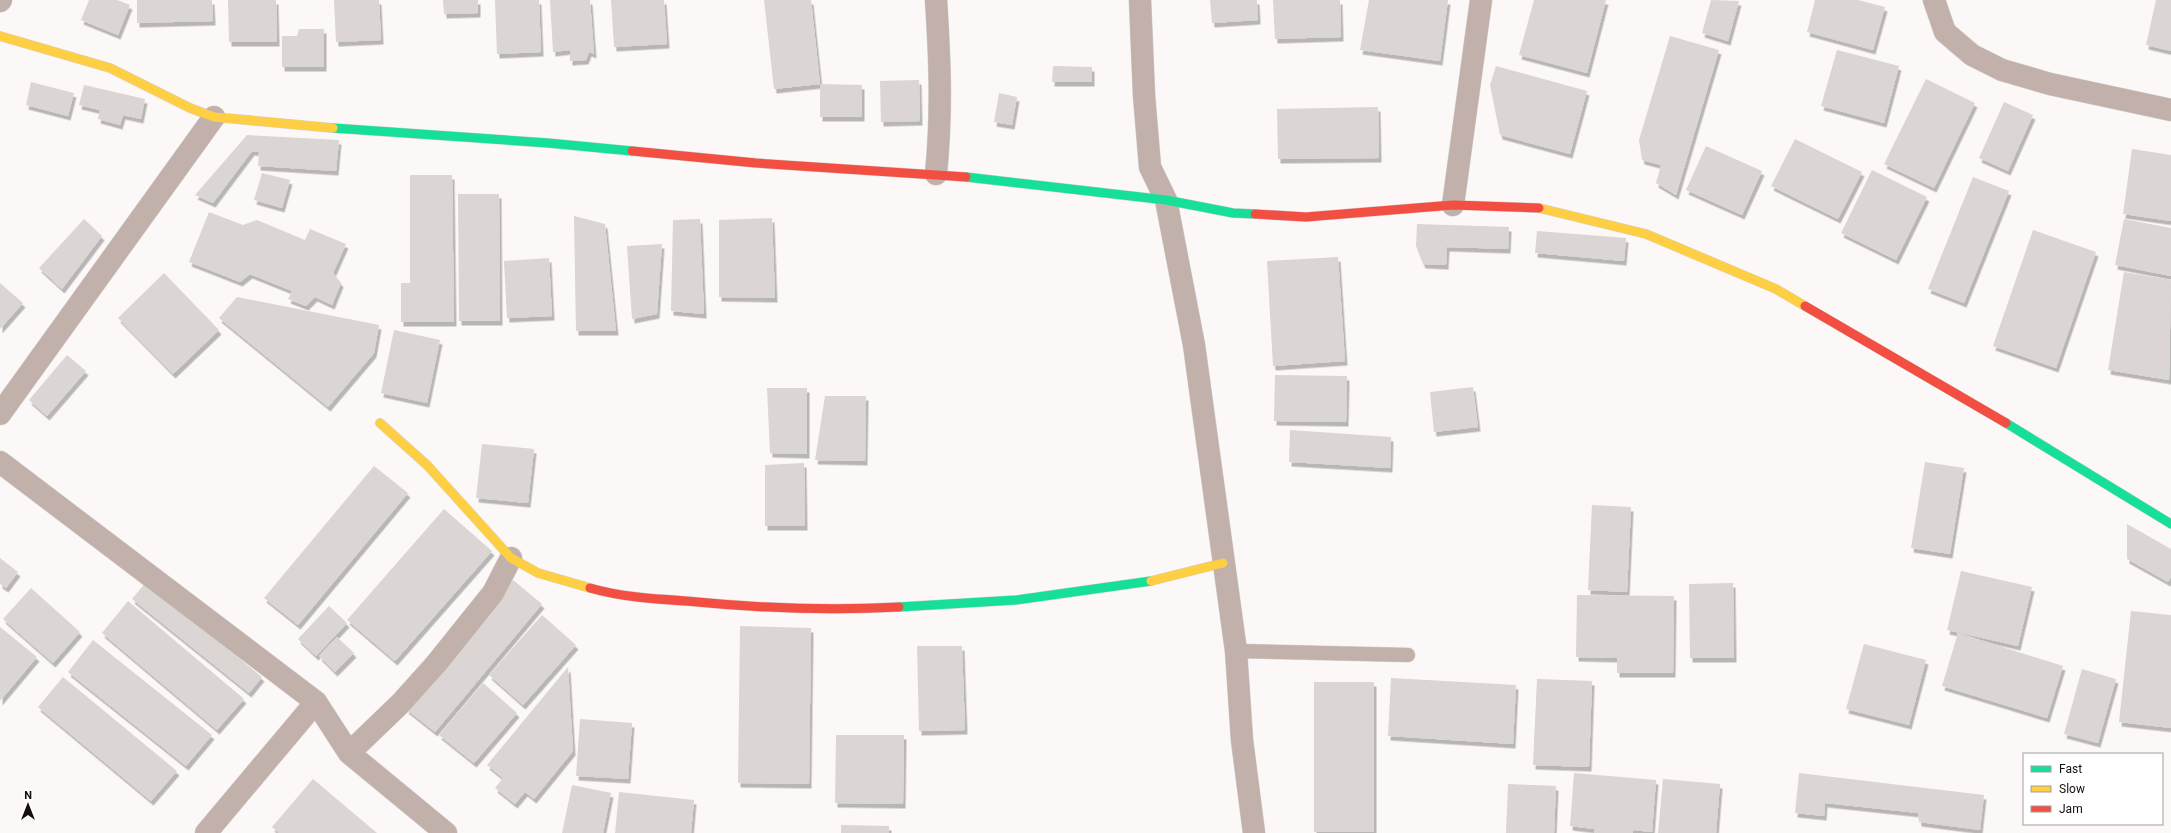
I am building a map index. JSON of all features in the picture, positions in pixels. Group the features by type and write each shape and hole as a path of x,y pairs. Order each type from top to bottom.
{"street":[{"path":"936,0 941,80 940,134 936,174"},
{"path":"1140,0 1144,95 1150,167 1166,200 1194,345 1236,651 1242,740 1254,833"},
{"path":"1453,205 1481,0"},
{"path":"1934,0 1945,32 1972,55 2002,70 2050,84 2171,110"},
{"path":"0,36 110,68 190,108 214,117 350,130 548,143 756,163 936,174 1166,200 1234,213 1306,217 1453,205 1542,208 1646,234 1776,289 1928,376 2171,524"},
{"path":"0,414 214,117"},
{"path":"380,422 427,465 511,558 538,573 612,595 738,606 860,609 1016,600 1152,581 1223,563"},
{"path":"0,462 316,702 349,753 446,833"},
{"path":"349,753 401,703 436,664 494,593 511,558"},
{"path":"206,833 316,702"}],"lane":[{"path":"1236,651 1408,655"}],"building":[{"path":"89,0 117,0 130,5 118,35 81,20"},
{"path":"137,0 212,0 213,21 137,23"},
{"path":"228,0 276,0 277,42 229,42"},
{"path":"334,0 379,0 381,40 336,42"},
{"path":"443,0 478,0 478,13 444,14"},
{"path":"495,0 539,0 541,52 497,54"},
{"path":"550,0 590,0 594,54 589,52 586,60 570,61 570,50 553,52"},
{"path":"611,0 664,0 667,44 614,47"},
{"path":"764,0 811,0 820,84 774,89"},
{"path":"1210,0 1257,0 1258,20 1212,23"},
{"path":"1273,0 1340,0 1341,37 1275,39"},
{"path":"1369,0 1448,0 1440,61 1360,50"},
{"path":"1534,0 1606,0 1587,73 1519,55"},
{"path":"1711,0 1739,1 1728,41 1702,33"},
{"path":"1815,0 1858,0 1885,7 1873,50 1807,32"},
{"path":"2156,0 2171,0 2171,51 2146,45"},
{"path":"299,29 324,29 324,67 282,67 282,36 297,36"},
{"path":"1670,36 1719,50 1676,195 1656,183 1661,165 1642,160 1639,140"},
{"path":"1837,50 1899,66 1884,123 1821,106"},
{"path":"1053,66 1092,67 1092,82 1052,82"},
{"path":"1496,66 1587,91 1570,154 1500,135 1490,85"},
{"path":"1926,79 1975,103 1934,188 1884,164"},
{"path":"919,80 920,121 881,122 880,81"},
{"path":"31,82 74,93 68,116 26,105"},
{"path":"820,84 862,85 862,117 820,117"},
{"path":"84,85 145,99 141,119 123,115 120,125 98,119 100,110 79,105"},
{"path":"999,93 1017,97 1012,125 994,122"},
{"path":"2004,102 2033,115 2008,171 1979,158"},
{"path":"1378,107 1379,158 1278,159 1277,109"},
{"path":"247,135 339,140 336,171 258,166 259,152 252,151 213,203 195,195"},
{"path":"1795,139 1862,172 1838,219 1771,186"},
{"path":"1706,146 1762,171 1742,215 1686,190"},
{"path":"2132,149 2171,155 2171,221 2123,214"},
{"path":"1872,170 1927,197 1896,260 1841,233"},
{"path":"262,173 290,180 282,208 254,200"},
{"path":"410,175 452,175 454,322 401,322 401,283 410,283"},
{"path":"1973,177 2009,191 1964,303 1928,289"},
{"path":"458,194 499,194 500,321 459,321"},
{"path":"209,212 243,225 257,220 305,240 310,229 346,244 333,273 341,283 332,305 315,297 306,306 288,299 292,291 250,274 240,282 189,262"},
{"path":"574,216 605,224 616,331 576,331"},
{"path":"772,218 775,298 719,297 719,220"},
{"path":"84,219 102,236 62,289 39,268"},
{"path":"700,219 704,314 671,311 673,220"},
{"path":"2124,219 2171,228 2171,276 2115,265"},
{"path":"1417,224 1509,227 1508,249 1447,247 1446,265 1423,264 1416,246"},
{"path":"2033,230 2096,252 2056,368 1993,346"},
{"path":"1537,231 1626,238 1624,261 1535,253"},
{"path":"662,244 657,314 632,319 627,246"},
{"path":"1338,257 1345,361 1273,366 1267,261"},
{"path":"549,258 552,316 507,318 504,261"},
{"path":"2124,272 2171,280 2169,380 2108,370"},
{"path":"164,273 219,330 173,374 118,318"},
{"path":"0,283 23,303 0,329"},
{"path":"237,297 379,325 374,353 328,407 219,318"},
{"path":"394,330 440,340 427,403 381,393"},
{"path":"67,355 86,371 47,416 29,400"},
{"path":"1275,375 1347,376 1346,422 1274,421"},
{"path":"1473,387 1478,427 1434,432 1430,392"},
{"path":"767,388 807,388 807,454 770,453"},
{"path":"825,396 866,396 865,461 815,460"},
{"path":"1290,430 1391,437 1390,468 1289,462"},
{"path":"482,444 534,449 528,503 476,498"},
{"path":"1925,462 1964,468 1950,554 1911,548"},
{"path":"804,463 805,526 765,526 765,465"},
{"path":"374,466 408,493 298,625 264,598"},
{"path":"1592,505 1631,507 1627,592 1588,590"},
{"path":"444,509 492,551 395,661 347,620"},
{"path":"2127,524 2171,549 2171,577 2168,582 2127,559"},
{"path":"0,558 18,572 6,588 0,584"},
{"path":"1961,571 2032,587 2018,646 1947,630"},
{"path":"513,580 542,604 435,732 406,709"},
{"path":"146,582 262,677 249,693 132,599"},
{"path":"1733,583 1734,658 1690,658 1689,584"},
{"path":"31,588 80,632 53,663 3,619"},
{"path":"1577,595 1674,596 1673,673 1617,673 1617,658 1576,657"},
{"path":"128,601 244,699 217,730 102,633"},
{"path":"329,606 347,623 316,656 298,639"},
{"path":"2131,611 2171,615 2171,728 2119,722"},
{"path":"542,615 576,645 523,705 489,675"},
{"path":"740,626 811,628 809,784 738,783"},
{"path":"0,627 37,657 0,701"},
{"path":"1958,633 2063,666 2047,718 1942,686"},
{"path":"337,637 354,653 335,672 319,656"},
{"path":"93,640 212,735 186,766 68,672"},
{"path":"1864,644 1926,660 1909,725 1846,709"},
{"path":"917,646 962,646 965,730 919,731"},
{"path":"568,667 573,751 534,799 525,792 515,804 495,788 503,778 487,765"},
{"path":"2082,669 2116,679 2098,743 2064,734"},
{"path":"63,677 177,771 151,801 38,707"},
{"path":"1391,678 1516,685 1513,744 1388,736"},
{"path":"1537,679 1592,681 1589,767 1533,765"},
{"path":"1314,682 1374,682 1374,832 1314,832"},
{"path":"483,683 517,713 474,763 439,735"},
{"path":"580,719 632,723 628,779 576,776"},
{"path":"836,735 904,735 903,804 835,803"},
{"path":"1574,773 1656,780 1652,832 1633,830 1633,833 1594,833 1594,829 1570,826"},
{"path":"1799,773 1984,795 1980,830 1919,822 1918,813 1825,803 1824,816 1795,813"},
{"path":"313,779 377,833 279,833 272,827"},
{"path":"1663,779 1720,784 1716,833 1658,833"},
{"path":"1508,784 1556,786 1554,833 1506,833"},
{"path":"572,785 611,793 603,833 562,833"},
{"path":"619,792 694,800 691,833 615,833"},
{"path":"841,825 889,826 889,833 841,833"}],"traffic: fast":[{"path":"333,128 548,143 632,151"},
{"path":"966,177 1166,200 1233,213 1255,214"},
{"path":"2006,423 2171,524"},
{"path":"899,607 1016,600 1151,581"}],"traffic: slow":[{"path":"0,36 110,68 190,108 214,117 333,128"},
{"path":"1539,208 1646,234 1776,289 1805,306"},
{"path":"380,423 427,465 511,558 538,573 590,588"},
{"path":"1151,581 1223,563"}],"traffic: jam":[{"path":"632,151 756,163 966,177"},
{"path":"1255,214 1306,217 1453,205 1539,208"},
{"path":"1805,306 2006,423"},
{"path":"590,588 614,594 638,597 739,605 819,609 899,607"}]}
